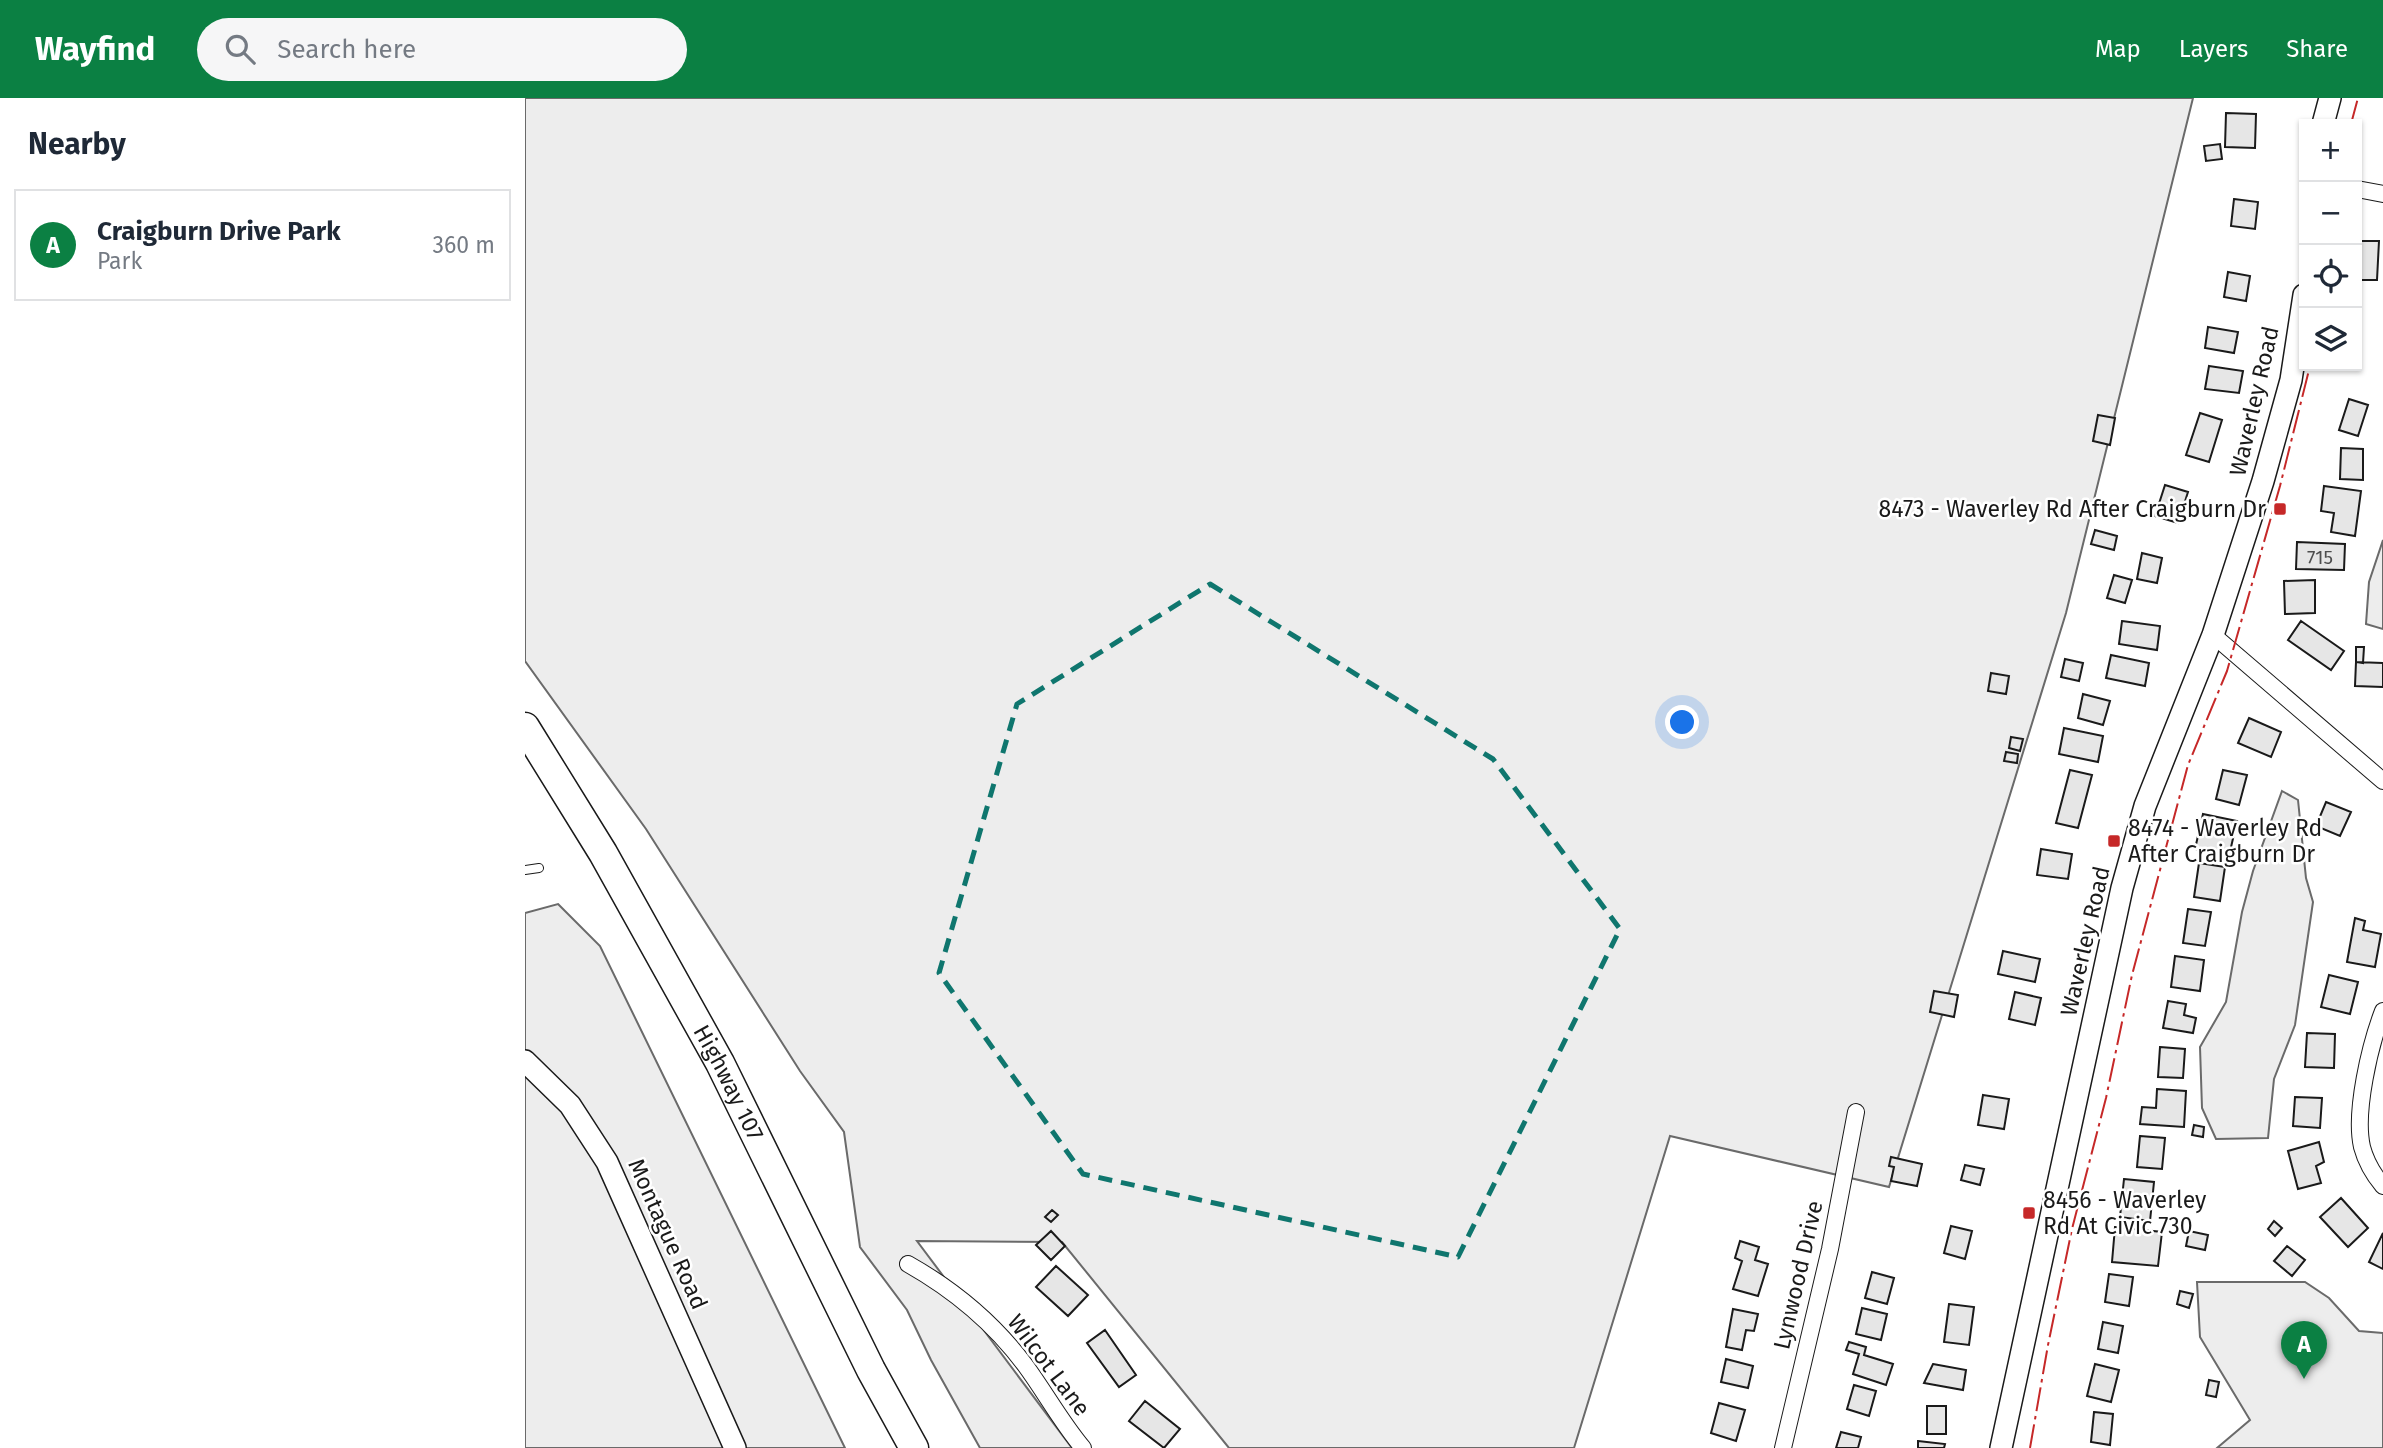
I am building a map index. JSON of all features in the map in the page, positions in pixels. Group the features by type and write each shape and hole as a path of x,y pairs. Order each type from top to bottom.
{"highway":[{"name":"Highway 107","path":"525,727 603,853 720,1063 871,1370 915,1448"},
{"path":"871,1370 903,1448"},
{"path":"871,1370 923,1448"}],"main road":[{"path":"2324,119 2330,98"},
{"name":"Waverley Road","path":"2001,1448 2122,888 2145,806 2213,635 2263,481 2291,380 2302,308"},
{"name":"Montague Road","path":"525,1061 570,1105 607,1162 735,1448"}],"street":[{"path":"2362,190 2383,194"},
{"path":"2213,635 2383,781"},
{"path":"2383,1011 2372,1042 2364,1089 2361,1137 2368,1164 2383,1186"},
{"name":"Lynwood Drive","path":"1783,1448 1830,1249 1856,1112"},
{"name":"Wilcot Lane","path":"908,1264 933,1278 979,1312 1002,1337 1083,1448"}],"lane":[{"path":"525,870 539,868"}],"highlighted area":[{"path":"1210,584 1493,759 1620,929 1458,1257 1083,1174 939,973 1017,704"}],"shaded area":[{"path":"525,98 2193,98 2066,613 1889,1187 1670,1136 1574,1448 1229,1448 1062,1242 917,1241 1072,1448 980,1448 931,1360 907,1310 860,1247 844,1132 800,1071 646,829 525,661"},
{"path":"2383,540 2383,629 2366,624 2369,582"},
{"path":"2282,791 2298,800 2306,878 2313,902 2295,1025 2274,1079 2268,1138 2216,1139 2202,1108 2200,1047 2226,1002 2242,912 2253,871"},
{"path":"558,904 600,946 845,1448 525,1448 525,913"},
{"path":"2197,1282 2305,1282 2329,1298 2359,1331 2383,1333 2383,1448 2217,1448 2250,1420 2200,1337"}],"building":[{"path":"2226,113 2256,114 2255,148 2225,147"},
{"path":"2220,144 2222,159 2206,161 2204,146"},
{"path":"2234,199 2258,202 2255,229 2231,226"},
{"path":"2362,241 2379,241 2377,280 2362,280"},
{"path":"2228,272 2250,276 2246,301 2224,297"},
{"path":"2208,327 2238,332 2234,353 2205,348"},
{"path":"2209,366 2243,371 2239,393 2205,389"},
{"path":"2349,399 2368,405 2358,436 2339,430"},
{"path":"2200,413 2222,420 2209,462 2186,455"},
{"path":"2098,415 2115,418 2110,445 2093,441"},
{"path":"2341,448 2363,449 2363,480 2340,479"},
{"path":"2165,485 2188,492 2178,523 2155,516"},
{"path":"2324,486 2361,491 2355,536 2331,532 2334,513 2321,511"},
{"path":"2095,530 2117,536 2114,550 2091,544"},
{"path":"2297,542 2345,544 2344,570 2296,569"},
{"path":"2142,553 2162,558 2157,583 2137,579"},
{"path":"2114,575 2132,580 2125,603 2107,598"},
{"path":"2315,580 2315,613 2285,614 2284,581"},
{"path":"2122,621 2160,626 2157,650 2119,644"},
{"path":"2301,621 2344,651 2331,670 2288,640"},
{"path":"2356,647 2364,647 2363,663 2356,662"},
{"path":"2111,655 2149,663 2145,686 2106,678"},
{"path":"2065,659 2083,663 2079,681 2061,677"},
{"path":"2356,662 2383,663 2383,687 2355,686"},
{"path":"1991,673 2009,676 2006,694 1988,691"},
{"path":"2083,694 2110,701 2103,725 2078,718"},
{"path":"2249,718 2281,732 2271,757 2238,743"},
{"path":"2064,728 2103,736 2098,762 2059,754"},
{"path":"2011,737 2023,739 2020,751 2009,748"},
{"path":"2006,752 2018,754 2017,763 2004,761"},
{"path":"2070,770 2092,775 2078,828 2056,823"},
{"path":"2223,770 2247,775 2239,805 2216,799"},
{"path":"2326,802 2351,812 2340,836 2316,826"},
{"path":"2203,814 2237,821 2229,856 2195,849"},
{"path":"2041,849 2072,854 2068,879 2037,875"},
{"path":"2199,863 2225,867 2220,901 2194,897"},
{"path":"2188,909 2211,912 2205,946 2183,943"},
{"path":"2355,918 2365,921 2363,930 2381,934 2375,967 2347,962"},
{"path":"2003,951 2040,959 2035,982 1998,974"},
{"path":"2175,956 2204,960 2200,991 2171,987"},
{"path":"2329,975 2358,982 2350,1014 2321,1007"},
{"path":"1934,991 1958,995 1954,1017 1930,1012"},
{"path":"2015,992 2041,998 2035,1025 2009,1019"},
{"path":"2168,1001 2186,1004 2184,1015 2196,1018 2193,1033 2163,1028"},
{"path":"2307,1033 2335,1034 2334,1068 2305,1067"},
{"path":"2160,1047 2185,1049 2183,1078 2158,1077"},
{"path":"2157,1089 2186,1091 2184,1127 2140,1124 2142,1107 2156,1108"},
{"path":"1983,1095 2009,1099 2004,1129 1978,1125"},
{"path":"2295,1097 2322,1098 2320,1128 2293,1126"},
{"path":"2194,1125 2204,1127 2203,1137 2192,1135"},
{"path":"2140,1136 2165,1138 2162,1169 2137,1167"},
{"path":"2319,1142 2324,1162 2316,1166 2321,1183 2298,1189 2288,1151"},
{"path":"1891,1157 1922,1164 1917,1186 1891,1181 1894,1167 1889,1166"},
{"path":"1965,1165 1984,1169 1980,1185 1961,1180"},
{"path":"2124,1179 2154,1182 2150,1221 2120,1217"},
{"path":"2341,1198 2368,1228 2348,1247 2320,1217"},
{"path":"1052,1210 1058,1215 1051,1222 1045,1217"},
{"path":"2274,1221 2282,1228 2275,1236 2268,1229"},
{"path":"1951,1226 1972,1231 1965,1259 1944,1253"},
{"path":"2115,1227 2162,1232 2158,1266 2112,1262"},
{"path":"1051,1231 1065,1246 1051,1260 1036,1245"},
{"path":"2189,1231 2208,1235 2205,1250 2186,1246"},
{"path":"2383,1233 2383,1269 2369,1262"},
{"path":"1740,1241 1759,1247 1755,1260 1768,1264 1758,1296 1733,1289 1742,1261 1735,1258"},
{"path":"2287,1246 2305,1260 2292,1276 2274,1261"},
{"path":"1056,1266 1088,1295 1068,1316 1036,1287"},
{"path":"1872,1272 1894,1278 1887,1304 1865,1298"},
{"path":"2109,1274 2133,1277 2129,1306 2105,1302"},
{"path":"2180,1291 2193,1294 2189,1308 2177,1304"},
{"path":"1949,1304 1974,1307 1969,1345 1944,1342"},
{"path":"1862,1308 1887,1314 1881,1340 1856,1334"},
{"path":"1733,1309 1758,1314 1754,1331 1746,1330 1742,1350 1726,1347"},
{"path":"2103,1322 2123,1326 2118,1353 2098,1349"},
{"path":"1105,1330 1136,1375 1119,1387 1087,1343"},
{"path":"1849,1342 1866,1347 1864,1355 1893,1364 1886,1385 1853,1374 1859,1354 1846,1350"},
{"path":"1726,1359 1753,1366 1748,1388 1721,1382"},
{"path":"1933,1364 1966,1370 1963,1390 1924,1383"},
{"path":"2095,1364 2119,1370 2111,1402 2087,1396"},
{"path":"2209,1380 2219,1382 2216,1397 2206,1395"},
{"path":"1854,1385 1876,1391 1869,1416 1847,1409"},
{"path":"1145,1401 1180,1429 1164,1448 1129,1421"},
{"path":"1719,1403 1745,1410 1736,1441 1711,1433"},
{"path":"1927,1406 1946,1406 1946,1434 1927,1434"},
{"path":"2094,1412 2113,1414 2110,1445 2091,1442"},
{"path":"1841,1432 1861,1437 1858,1448 1836,1448"},
{"path":"1918,1441 1945,1444 1944,1448 1918,1448"}],"power":[{"path":"2352,119 2358,98"},
{"path":"2030,1448 2072,1229 2106,1098 2132,975 2188,765 2227,671 2280,486 2309,371"}],"place":[{"name":"8473 - Waverley Rd After Craigburn Dr","path":"2280,509"},
{"name":"8474 - Waverley Rd After Craigburn Dr","path":"2114,841"},
{"name":"8456 - Waverley Rd At Civic 730","path":"2029,1213"},
{"name":"Craigburn Drive Park","path":"2304,1379"}]}
